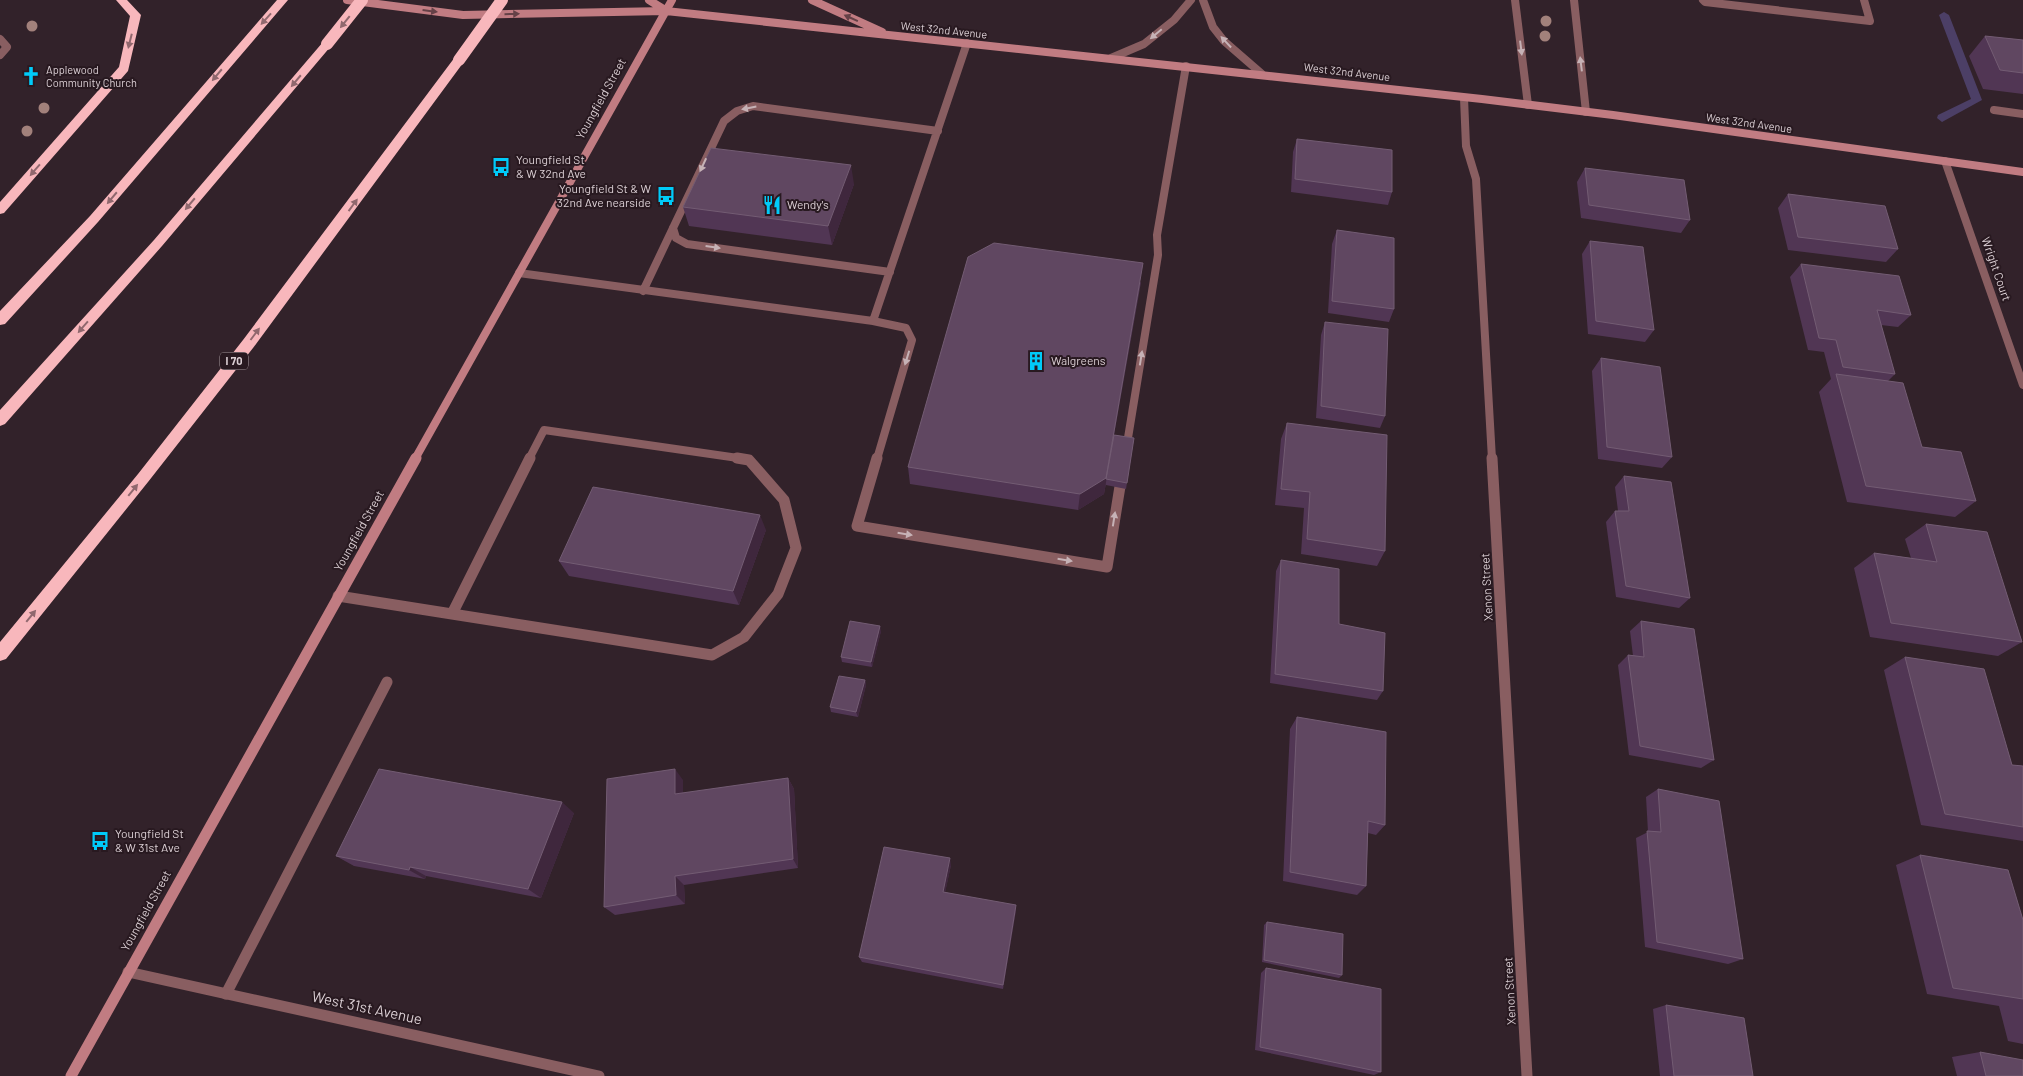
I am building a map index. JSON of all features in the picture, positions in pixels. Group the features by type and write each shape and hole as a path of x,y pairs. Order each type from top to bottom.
{"highway":[{"path":"0,210 124,68 136,15 121,0"},
{"path":"0,320 94,219 283,0"},
{"path":"0,420 158,243 362,0"},
{"name":"I 70","path":"0,654 143,478 248,344 502,0"}],"main road":[{"name":"West 32nd Avenue","path":"347,0 463,15 666,11 1262,74 1528,105 2023,172"},
{"name":"West 32nd Avenue","path":"649,0 666,11"},
{"name":"Youngfield Street","path":"71,1076 672,0"},
{"path":"812,0 890,35"}],"street":[{"path":"1111,58 1144,44 1174,20 1191,0"},
{"path":"1203,0 1213,27 1224,41 1262,74"},
{"path":"1515,0 1528,105"},
{"path":"1574,0 1586,112"},
{"path":"1703,0 1705,2 1870,21 1864,0"},
{"path":"0,39 7,47 0,55"},
{"path":"873,321 967,44"},
{"path":"519,273 873,321 906,328 912,340 857,526 1106,567 1158,255 1157,236 1186,66"},
{"name":"Xenon Street","path":"1464,98 1466,146 1476,179 1527,1076"},
{"path":"643,291 724,121 737,111 753,106 938,131"},
{"path":"1994,110 2023,114"},
{"name":"Wright Court","path":"1945,161 2023,385"},
{"path":"673,228 676,238 687,244 890,272"},
{"path":"338,596 452,614 712,654 744,637 778,594 796,548 784,500 750,460 544,430 452,614"},
{"path":"226,994 387,682"},
{"name":"West 31st Avenue","path":"128,972 599,1076"}],"building":[{"path":"1985,36 2023,40 2023,73 2000,70"},
{"path":"1297,139 1392,150 1392,192 1295,179"},
{"name":"Wendy's","path":"711,148 851,165 828,226 683,207"},
{"path":"1585,168 1684,180 1690,220 1589,205"},
{"path":"1788,194 1885,206 1898,249 1798,237"},
{"path":"1337,230 1394,238 1394,309 1332,301"},
{"path":"1590,241 1643,247 1654,330 1596,321"},
{"name":"Walgreens","path":"994,243 1143,263 1106,478 1080,494 908,467 968,257"},
{"path":"1801,264 1899,276 1911,315 1877,310 1895,374 1843,367 1836,340 1819,338"},
{"path":"1325,322 1388,329 1385,416 1321,406"},
{"path":"1601,358 1660,367 1672,457 1607,447"},
{"path":"1836,374 1903,383 1922,447 1961,452 1976,501 1866,486"},
{"path":"1287,423 1387,435 1385,551 1307,539 1310,492 1281,489"},
{"path":"1114,435 1134,438 1127,483 1106,479"},
{"path":"1624,476 1671,482 1690,598 1626,586 1615,511 1629,511"},
{"path":"593,487 760,515 733,591 559,561"},
{"path":"1926,524 1987,532 2022,642 1891,623 1874,553 1937,562"},
{"path":"1281,560 1339,569 1339,624 1385,633 1383,691 1275,674"},
{"path":"850,621 880,626 871,662 841,657"},
{"path":"1641,621 1694,629 1714,760 1640,746 1628,655 1644,657"},
{"path":"1905,657 1984,669 2012,765 2023,766 2023,827 1945,814"},
{"path":"839,676 865,680 856,712 830,707"},
{"path":"1297,717 1386,732 1385,825 1368,821 1366,886 1290,872"},
{"path":"379,769 562,802 528,889 410,867 409,870 336,856"},
{"path":"675,769 675,794 788,778 793,859 675,876 676,895 604,907 607,779"},
{"path":"1658,789 1719,801 1743,959 1657,942 1647,831 1661,832"},
{"path":"884,847 950,858 943,892 1016,905 1003,985 859,957"},
{"path":"1920,855 2008,870 2023,920 2023,999 1953,988"},
{"path":"1267,922 1343,934 1342,975 1264,960"},
{"path":"1266,968 1381,989 1381,1072 1260,1047"},
{"path":"1666,1005 1744,1018 1753,1076 1674,1076"},
{"path":"1980,1052 2023,1060 2023,1076 1986,1076"}],"waterway":[{"path":"1942,118 1977,100 1944,15"}],"place":[{"name":"Applewood Community Church","path":"31,76"},
{"name":"Youngfield St & W 32nd Ave","path":"501,167"},
{"name":"Youngfield St & W 32nd Ave nearside","path":"666,196"},
{"name":"Wendy's","path":"772,205"},
{"name":"Walgreens","path":"1036,361"},
{"name":"Youngfield St & W 31st Ave","path":"100,841"}]}
